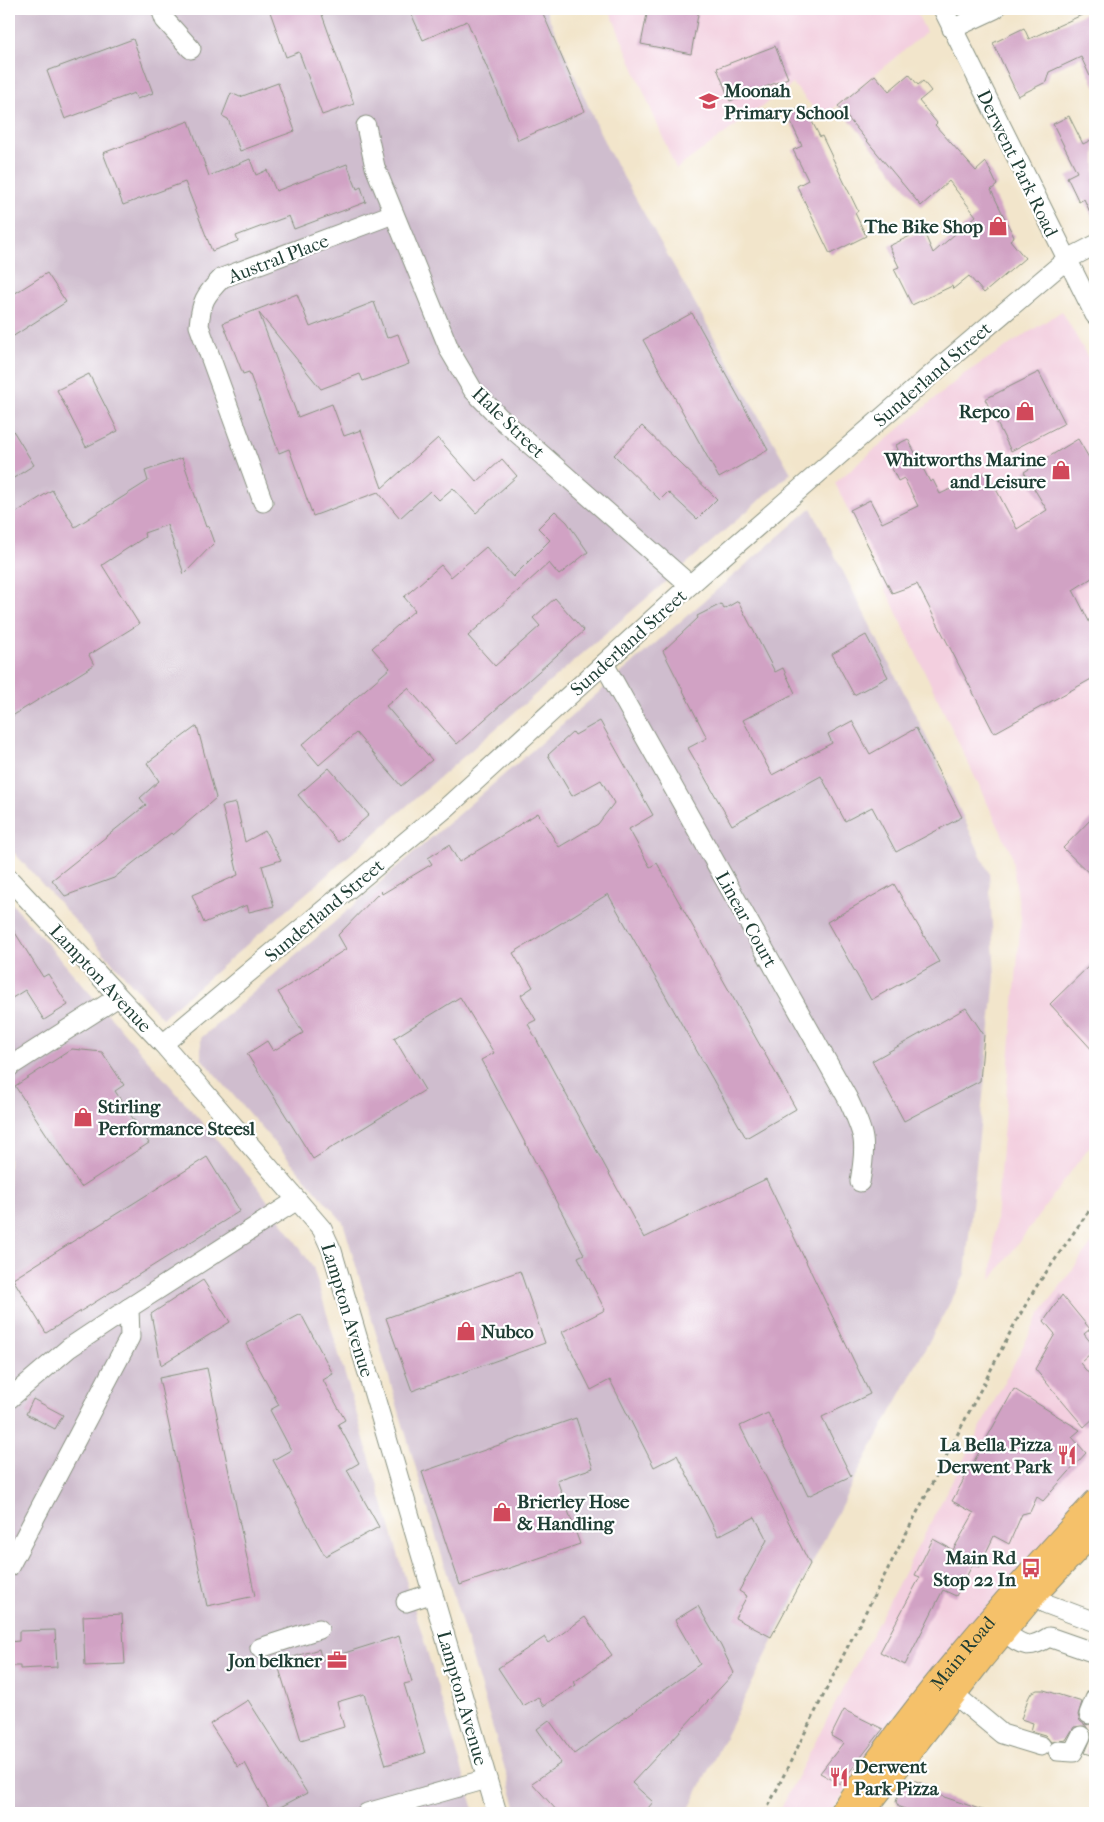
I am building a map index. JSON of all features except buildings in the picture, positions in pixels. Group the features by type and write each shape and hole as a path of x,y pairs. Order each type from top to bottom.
{"main road":[{"name":"Main Road","path":"853,1811 878,1761 1028,1589 1095,1502"},
{"name":"Main Road","path":"853,1811 954,1694 1004,1632 1028,1589 1095,1530"}],"street":[{"path":"161,9 165,20 191,49"},
{"name":"Derwent Park Road","path":"943,9 1066,260 1095,315"},
{"path":"952,29 995,9"},
{"name":"Hale Street","path":"366,126 375,167 450,351 472,390 500,418 690,585"},
{"name":"Austral Place","path":"264,502 199,326 200,306 208,292 222,278 394,214"},
{"name":"Sunderland Street","path":"163,1044 446,808 690,585 1066,260 1095,245"},
{"name":"Linear Court","path":"604,664 848,1100 862,1129 865,1149 860,1182"},
{"name":"Lampton Avenue","path":"9,879 163,1044 322,1229 332,1251 496,1813"},
{"path":"9,1067 118,996"},
{"path":"9,1399 69,1348 297,1200"},
{"path":"9,1567 130,1337 129,1308"},
{"path":"1028,1589 1047,1604 1095,1622"},
{"path":"406,1602 433,1593"},
{"path":"260,1648 319,1629"},
{"path":"1004,1632 1023,1646 1032,1645 1049,1637 1095,1653"},
{"path":"954,1694 1002,1734 1066,1753 1073,1752 1081,1736"},
{"path":"367,1813 487,1779"}],"path":[{"path":"765,1813 848,1646 995,1361 1036,1287 1095,1202"}],"shaded area":[{"path":"9,9 545,9 607,148 791,473 162,1018 9,847"},
{"name":"Moonah Primary School","path":"609,9 915,9 926,32 822,118 793,84 676,169"},
{"path":"1062,311 1095,370 1095,1139 991,1280 1021,918 1011,853 835,483 964,374"},
{"path":"811,508 925,734 989,873 995,977 965,1275 854,1480 687,1813 518,1813 343,1222 201,1058 201,1038"},
{"path":"9,900 258,1187 313,1267 475,1813 9,1813"},
{"path":"1095,1239 1095,1481 880,1742 830,1813 778,1813 1040,1314"}],"place":[{"name":"Moonah Primary School","path":"709,101"},
{"name":"The Bike Shop","path":"998,226"},
{"name":"Repco","path":"1025,411"},
{"name":"Whitworths Marine and Leisure","path":"1061,470"},
{"name":"Stirling Performance Steesl","path":"83,1117"},
{"name":"Nubco","path":"466,1331"},
{"name":"La Bella Pizza Derwent Park","path":"1067,1455"},
{"name":"Brierley Hose & Handling","path":"502,1512"},
{"name":"Main Rd Stop 22 In","path":"1031,1568"},
{"name":"Jon belkner","path":"337,1660"},
{"name":"Derwent Park Pizza","path":"839,1777"}]}
